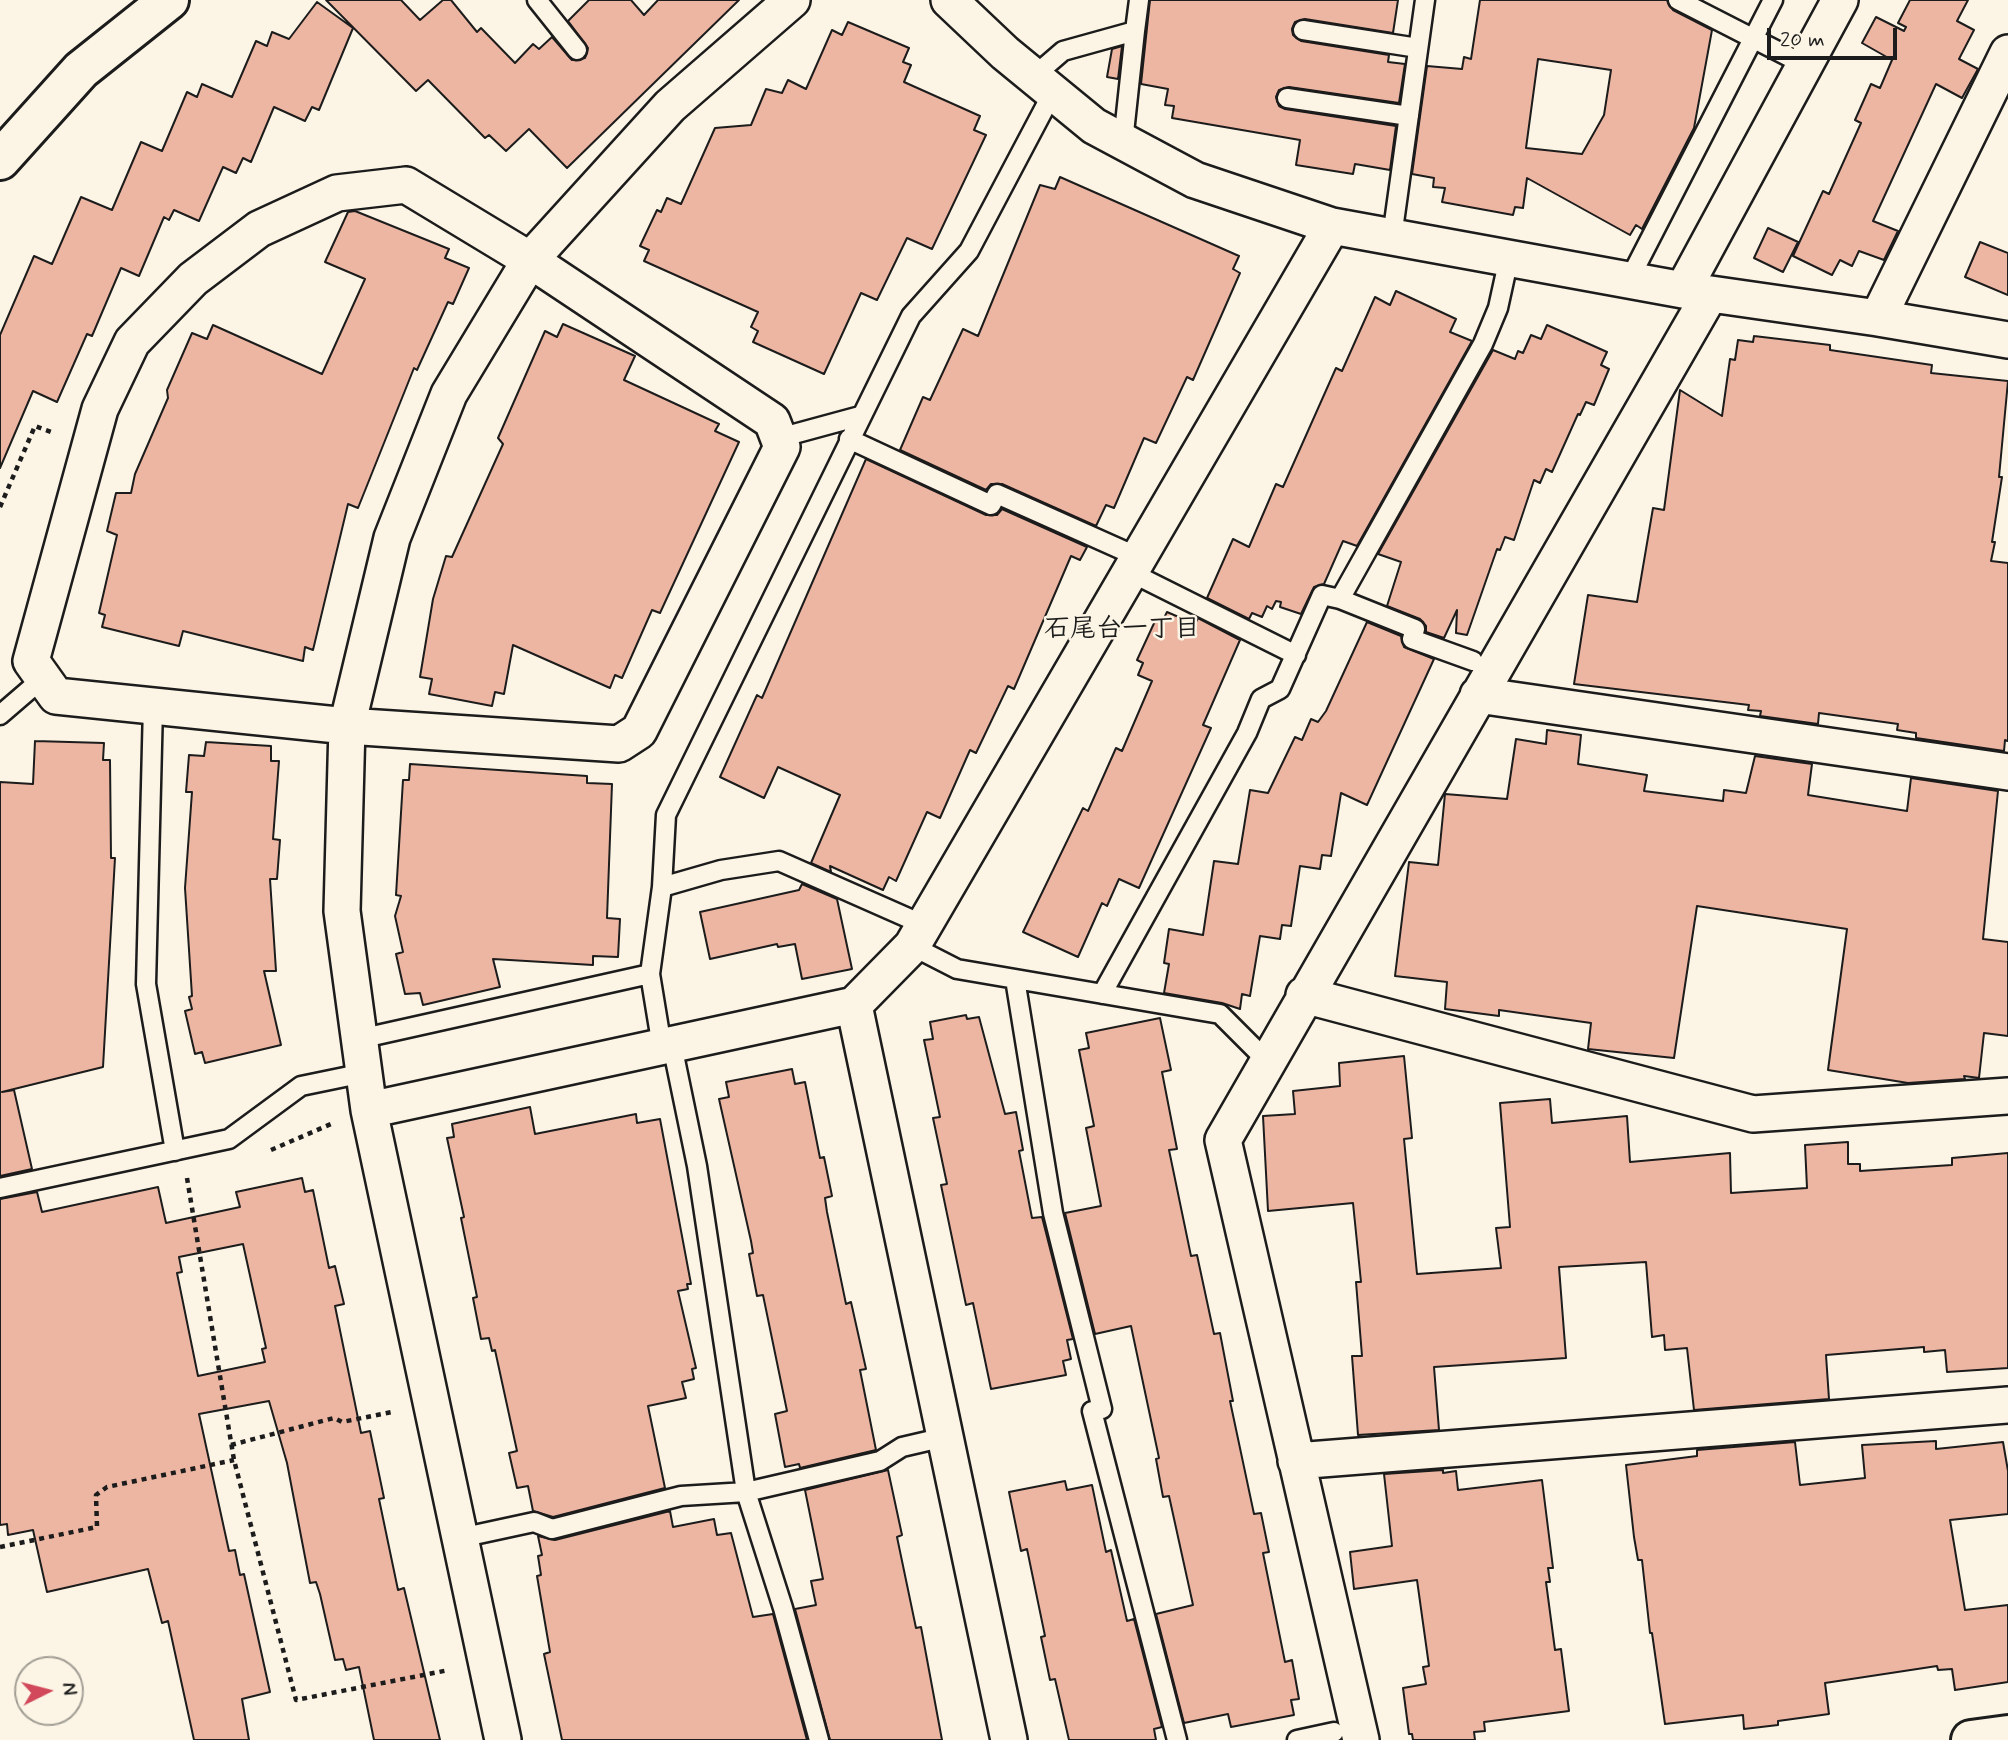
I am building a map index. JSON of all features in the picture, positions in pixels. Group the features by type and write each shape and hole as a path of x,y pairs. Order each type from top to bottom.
{"street":[{"path":"0,160 81,70 169,0"},
{"path":"503,1740 370,1113 342,911 347,726 392,538 406,502 449,394 530,260 670,106 792,0"},
{"path":"949,0 1094,126 1195,180 1332,226 1696,292 1878,317 2008,340"},
{"path":"1348,1736 1296,1461 1223,1140 1476,678 1696,292 1805,65 1840,0"},
{"path":"1878,317 2008,53"},
{"path":"406,185 530,260 772,421 782,447 639,731 619,744 347,726 56,696 31,661 100,408 132,342 184,288 259,229 337,193 406,185"},
{"path":"370,1113 854,1005 918,935 1332,226"},
{"path":"1476,678 2008,772"},
{"path":"1304,995 1753,1114 2008,1096"},
{"path":"854,1005 1009,1740"},
{"path":"1296,1461 2008,1405"},
{"path":"1971,1740 2008,1735"}],"lane":[{"path":"537,0 577,50"},
{"path":"1123,142 1139,0"},
{"path":"1392,237 1425,0"},
{"path":"1678,0 1805,65"},
{"path":"1629,280 1773,0"},
{"path":"1303,30 1418,48"},
{"path":"819,1740 783,1608 746,1492 697,1166 650,974 662,887 666,815 911,316 969,251 1043,84 1063,51 1135,31"},
{"path":"1287,98 1409,116"},
{"path":"1340,599 1483,344 1498,308 1509,258"},
{"path":"779,438 860,416"},
{"path":"849,439 991,505 997,494 1134,565 1296,655"},
{"path":"1102,994 1247,733 1261,699 1280,689 1322,595 1340,599 1415,629 1412,639 1476,678"},
{"path":"0,715 43,678"},
{"path":"153,706 146,984 178,1150"},
{"path":"662,887 721,870 779,861 918,935 957,969 1220,1014 1267,1061"},
{"path":"359,1039 650,974"},
{"path":"1015,979 1053,1213 1101,1409 1092,1411 1177,1740"},
{"path":"0,1188 229,1139 301,1086 364,1073"},
{"path":"460,1538 534,1522 552,1529 681,1496 746,1492 880,1461 902,1447 945,1437"},
{"path":"1297,1740 1348,1736"}],"path":[{"path":"0,507 35,426 89,446"},
{"path":"261,1154 326,1125 370,1113"},
{"path":"178,1150 188,1179 234,1460 296,1700 487,1662"},
{"path":"188,1179 200,1175"},
{"path":"231,1445 334,1418 342,1422 432,1404"},
{"path":"0,1547 97,1527 96,1495 107,1487 234,1460"}],"building":[{"path":"326,0 401,0 420,20 443,0 451,0 477,32 481,28 515,63 533,44 539,49 552,37 572,60 585,58 588,48 568,21 589,0 631,0 644,15 658,0 739,0 567,168 529,129 506,151 489,135 485,138 428,80 416,91"},
{"path":"1150,0 1398,0 1393,33 1305,19 1295,22 1292,29 1293,35 1301,41 1389,55 1388,62 1405,64 1399,103 1289,87 1279,90 1276,97 1279,106 1285,109 1396,126 1390,170 1355,164 1353,174 1296,165 1300,140 1172,118 1174,106 1165,105 1168,89 1141,84"},
{"path":"1480,0 1667,0 1673,10 1712,30 1694,128 1642,229 1636,225 1630,235 1527,178 1523,208 1515,207 1513,215 1442,202 1445,188 1433,187 1434,178 1412,174 1427,66 1462,69 1464,57 1471,59","holes":["1538,59 1611,70 1604,115 1582,154 1526,148"]},
{"path":"1910,0 1968,0 1957,21 1974,30 1959,59 1978,69 1962,98 1936,84 1873,221 1898,231 1884,260 1859,251 1852,266 1840,260 1832,275 1793,256 1823,191 1829,194 1861,123 1855,120 1871,84 1880,88 1892,60 1862,43 1876,17 1904,31 1906,27 1898,23"},
{"path":"317,2 353,28 319,110 312,107 305,121 274,107 251,162 243,158 236,173 223,167 199,221 174,210 169,220 164,217 139,276 121,268 92,336 87,334 57,402 33,391 0,468 0,335 34,256 52,264 81,197 112,210 141,142 162,151 187,92 197,97 202,84 232,97 256,41 267,46 272,32 289,39"},
{"path":"848,22 909,48 903,62 911,65 904,82 980,116 974,130 986,135 932,249 907,238 877,300 861,293 824,374 753,342 758,331 751,327 758,312 644,261 649,250 640,246 657,210 661,212 667,198 681,204 715,128 751,125 766,89 782,93 788,80 806,89 832,30 842,35"},
{"path":"1122,46 1118,79 1107,77 1112,49"},
{"path":"1060,177 1239,256 1233,269 1240,273 1193,380 1187,377 1156,443 1144,438 1114,508 1106,505 1096,526 1002,484 991,484 986,490 900,450 923,397 930,400 963,329 978,336 1040,185 1055,189"},
{"path":"355,211 449,249 445,258 469,268 453,304 448,302 417,370 414,368 358,508 348,504 313,650 305,647 303,661 183,631 179,646 102,627 105,615 99,613 117,535 107,531 116,493 131,493 135,474 168,398 167,390 192,333 207,339 213,325 322,374 365,279 325,262 348,212"},
{"path":"1768,228 1798,242 1783,272 1754,258"},
{"path":"1980,242 2008,253 2008,295 1965,277"},
{"path":"1396,291 1456,319 1450,332 1472,341 1357,546 1343,541 1324,584 1314,587 1301,614 1280,607 1281,602 1276,601 1272,609 1267,606 1262,617 1252,613 1249,619 1207,598 1233,539 1249,547 1276,484 1283,487 1336,368 1342,371 1375,297 1390,305"},
{"path":"563,324 635,356 624,380 719,424 715,431 739,442 660,613 652,610 622,678 615,675 610,688 513,645 504,694 495,692 492,706 429,694 432,679 420,677 433,599 446,556 452,557 503,444 498,438 545,331 557,337"},
{"path":"1547,325 1607,352 1601,365 1609,369 1594,405 1586,402 1580,415 1578,414 1552,472 1546,469 1540,483 1534,480 1514,540 1505,537 1500,550 1497,549 1467,635 1456,633 1457,610 1444,638 1426,632 1426,626 1420,619 1387,606 1401,562 1378,554 1493,350 1515,359 1518,351 1523,353 1531,335 1541,339"},
{"path":"1754,336 1830,345 1830,350 1932,365 1931,373 2008,381 1999,477 2002,477 1991,561 2008,563 2008,741 2005,740 2004,751 1916,738 1916,733 1897,730 1898,724 1819,713 1818,724 1760,716 1761,711 1748,710 1749,705 1574,684 1588,595 1637,602 1653,508 1664,510 1680,390 1722,416 1730,359 1735,360 1738,340 1753,342"},
{"path":"866,459 986,515 997,515 1002,509 1087,547 1080,560 1071,556 1014,689 1008,686 976,753 970,750 940,818 927,812 896,881 889,877 883,890 830,866 831,872 811,863 840,795 778,767 764,798 720,777 757,695 762,698"},
{"path":"1167,612 1195,624 1198,618 1240,640 1203,725 1211,728 1139,888 1119,879 1107,906 1102,903 1078,957 1023,932 1083,808 1088,811 1116,748 1122,751 1152,681 1138,675 1143,663 1137,660 1156,619 1162,622"},
{"path":"1367,622 1401,636 1404,647 1434,659 1367,805 1341,793 1331,856 1322,855 1320,869 1300,866 1291,926 1282,925 1280,939 1260,936 1250,996 1242,994 1240,1009 1222,1003 1164,993 1169,964 1164,963 1169,929 1203,935 1214,861 1238,864 1250,790 1268,793 1295,737 1302,740 1311,719 1318,722 1326,711"},
{"path":"1547,730 1581,735 1578,764 1647,775 1644,791 1723,801 1724,790 1746,793 1755,756 1812,764 1808,795 1907,811 1911,778 1998,791 1983,939 2008,942 2008,1036 1984,1033 1979,1078 1964,1076 1965,1079 1908,1083 1828,1070 1847,929 1697,906 1674,1058 1588,1049 1591,1023 1499,1010 1499,1016 1445,1009 1447,982 1395,976 1409,862 1438,865 1445,794 1507,799 1516,739 1546,744"},
{"path":"35,741 104,743 103,760 110,760 111,858 115,858 103,1067 2,1092 14,1090 32,1169 0,1176 0,782 33,784"},
{"path":"206,742 271,746 271,761 279,761 273,839 280,840 277,879 270,879 276,971 264,971 281,1045 205,1063 202,1052 195,1054 185,1011 192,1009 189,997 192,996 185,888 192,792 186,792 189,755 204,756"},
{"path":"410,764 587,776 587,783 612,784 607,918 620,919 618,957 593,956 593,965 493,959 500,987 423,1005 420,993 405,994 396,954 403,952 395,916 401,896 396,895 403,780 409,780"},
{"path":"802,884 837,899 852,969 802,979 795,944 778,947 777,944 710,959 700,912 799,890"},
{"path":"966,1015 967,1019 979,1017 1005,1114 1016,1112 1023,1150 1019,1151 1032,1218 1042,1217 1073,1339 1067,1340 1071,1359 1063,1361 1066,1375 991,1389 973,1303 966,1305 941,1185 947,1184 933,1118 940,1117 924,1040 933,1039 930,1022"},
{"path":"1160,1018 1171,1070 1162,1072 1177,1149 1169,1150 1191,1256 1197,1255 1214,1334 1220,1333 1233,1401 1230,1401 1254,1514 1261,1513 1269,1552 1263,1553 1285,1662 1292,1660 1299,1699 1291,1700 1294,1715 1231,1727 1228,1714 1184,1723 1156,1614 1193,1605 1169,1496 1163,1497 1156,1459 1159,1458 1131,1326 1095,1334 1065,1213 1101,1206 1086,1128 1094,1126 1079,1050 1089,1048 1086,1033"},
{"path":"1404,1056 1412,1138 1404,1139 1417,1274 1501,1268 1496,1228 1510,1227 1500,1103 1550,1099 1552,1123 1627,1116 1630,1162 1730,1153 1731,1193 1807,1188 1805,1145 1848,1142 1848,1164 1860,1164 1860,1171 1952,1165 1952,1158 2008,1153 2008,1368 1947,1372 1945,1350 1924,1352 1924,1347 1826,1355 1829,1399 1694,1410 1687,1348 1665,1350 1664,1335 1652,1337 1646,1262 1559,1267 1566,1358 1434,1367 1439,1430 1358,1435 1352,1356 1362,1356 1356,1282 1361,1282 1353,1203 1268,1211 1263,1116 1295,1114 1293,1091 1340,1086 1339,1063"},
{"path":"792,1069 795,1084 805,1082 820,1158 824,1157 832,1196 825,1198 827,1212 846,1304 851,1302 866,1369 860,1370 876,1450 800,1468 799,1464 785,1467 775,1414 787,1411 763,1295 757,1296 749,1254 753,1253 751,1241 719,1099 729,1097 726,1082"},
{"path":"530,1107 535,1134 636,1114 637,1123 660,1119 691,1284 687,1284 688,1289 678,1291 696,1368 692,1369 694,1379 682,1382 686,1398 648,1406 665,1488 553,1517 533,1511 528,1486 517,1488 509,1453 517,1451 495,1350 492,1351 489,1338 481,1339 473,1298 477,1297 461,1218 464,1217 447,1138 454,1137 452,1124"},
{"path":"302,1178 305,1192 313,1190 329,1268 335,1266 344,1304 335,1306 361,1433 370,1431 384,1498 379,1499 398,1590 404,1588 440,1740 374,1740 359,1667 346,1670 343,1659 335,1660 320,1594 316,1582 310,1583 287,1463 269,1401 199,1414 229,1551 235,1550 240,1575 244,1574 270,1692 242,1699 249,1740 194,1740 168,1621 162,1623 148,1569 47,1592 33,1530 8,1535 7,1524 0,1525 0,1199 37,1192 42,1212 158,1187 166,1223 240,1207 236,1192","holes":["243,1244 266,1348 262,1349 265,1362 198,1376 177,1273 182,1272 179,1257"]},
{"path":"1936,1441 1936,1449 2003,1442 2008,1471 2008,1514 1950,1520 1965,1610 2008,1605 2008,1682 1955,1690 1952,1669 1938,1670 1937,1666 1825,1683 1829,1714 1778,1721 1778,1725 1744,1729 1743,1715 1665,1724 1650,1633 1642,1560 1638,1560 1634,1537 1626,1465 1697,1456 1697,1450 1795,1442 1800,1485 1865,1478 1862,1445"},
{"path":"888,1470 902,1535 897,1537 916,1628 921,1627 942,1740 830,1740 795,1609 816,1605 811,1581 823,1579 805,1490"},
{"path":"1443,1470 1443,1473 1456,1471 1458,1490 1542,1480 1553,1568 1548,1568 1550,1582 1546,1582 1555,1650 1561,1649 1569,1711 1484,1722 1485,1731 1474,1732 1475,1740 1413,1740 1412,1734 1409,1734 1403,1688 1426,1684 1423,1667 1429,1666 1417,1580 1354,1589 1350,1552 1392,1546 1384,1474"},
{"path":"1065,1481 1067,1490 1092,1485 1106,1552 1111,1550 1127,1621 1134,1619 1162,1727 1154,1729 1156,1740 1069,1740 1055,1679 1050,1680 1041,1637 1045,1636 1027,1549 1021,1551 1009,1492"},
{"path":"670,1511 673,1527 714,1519 717,1535 731,1533 753,1617 773,1614 807,1740 562,1740 544,1654 550,1652 537,1576 541,1575 538,1556 542,1555 538,1536 555,1540"}],"district":[{"name":"石尾台一丁目","path":"1122,631"}]}
